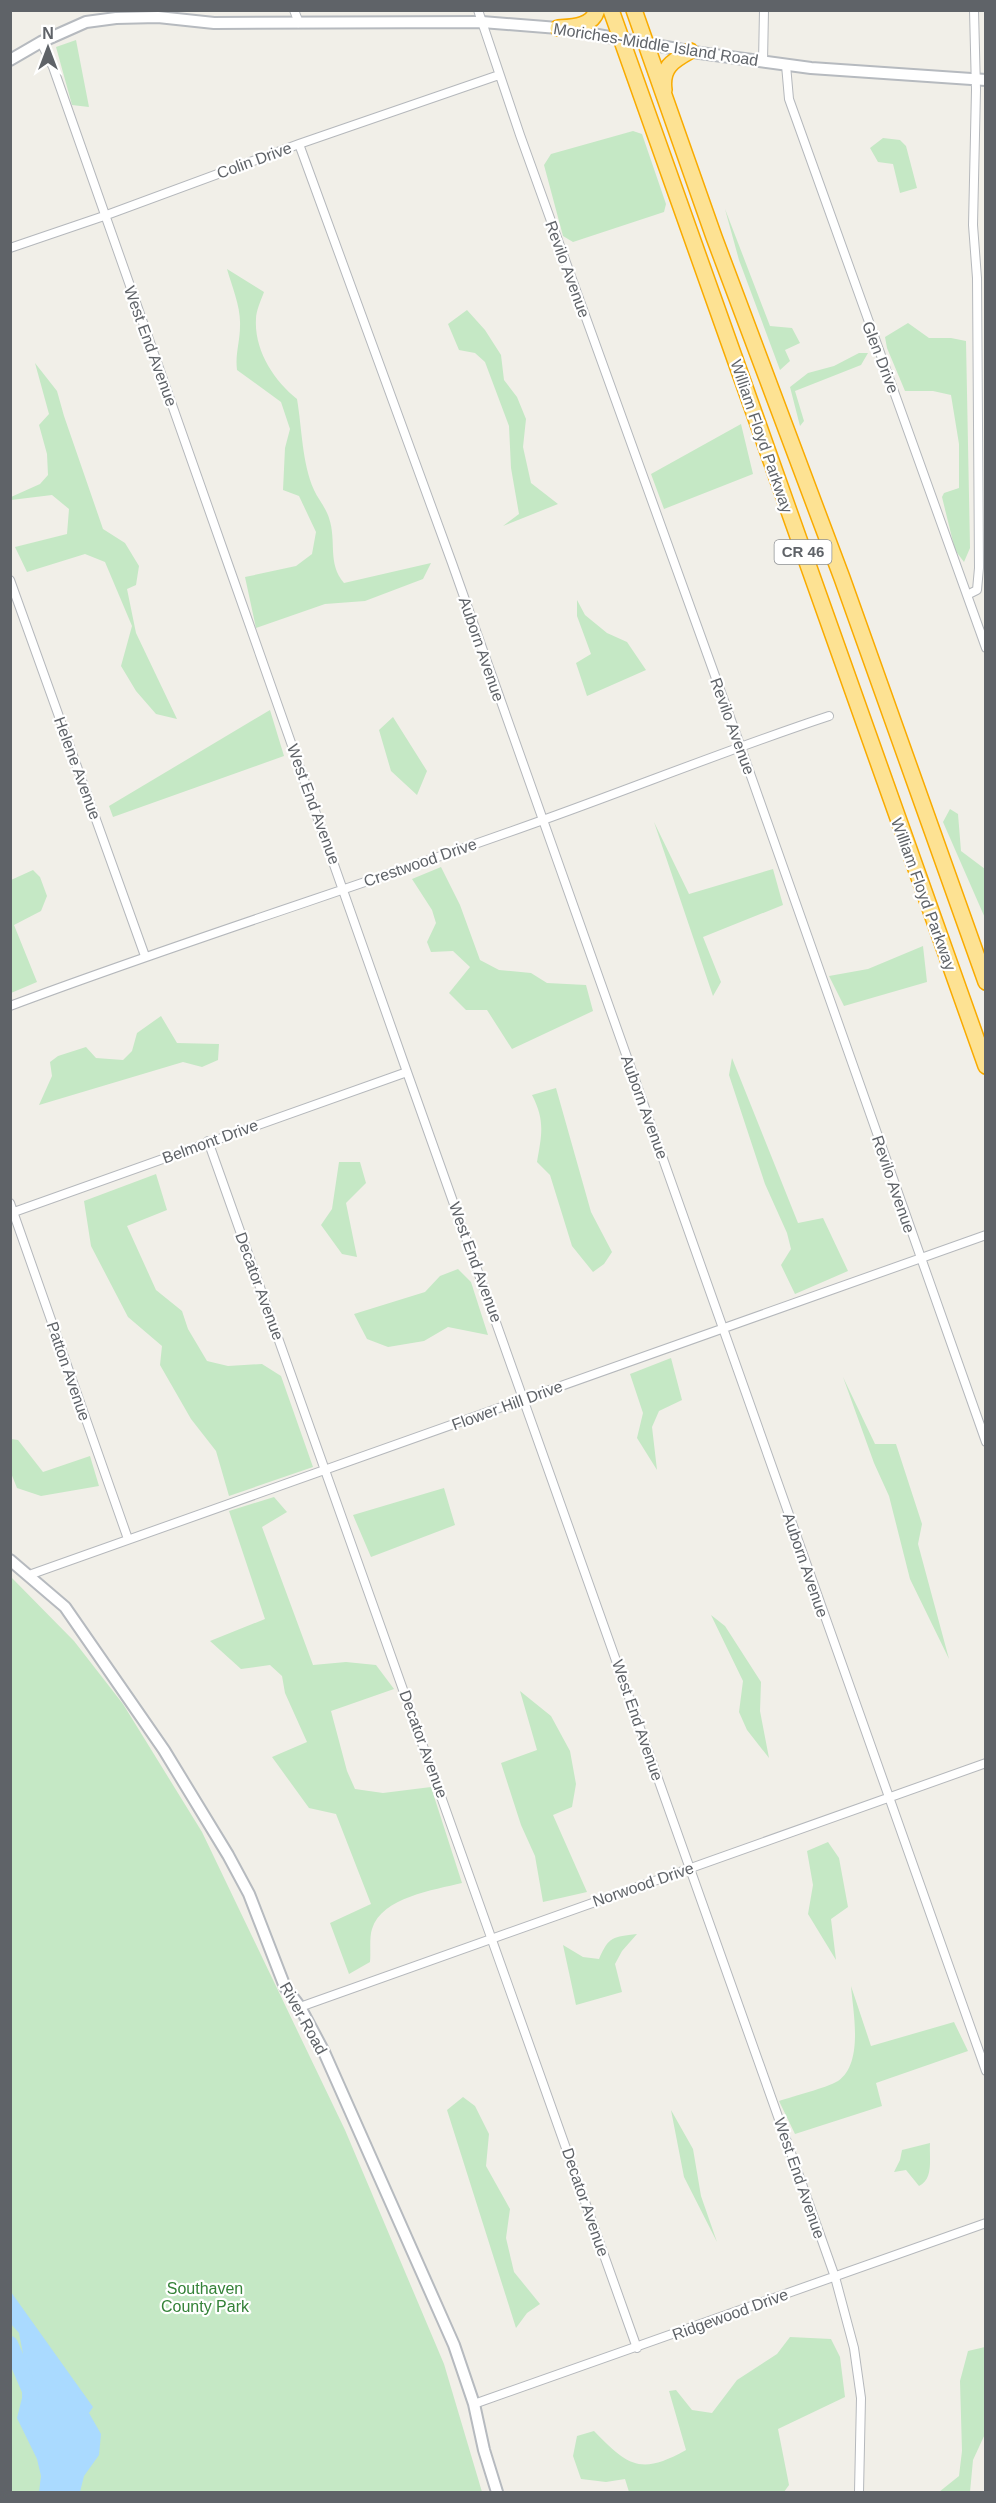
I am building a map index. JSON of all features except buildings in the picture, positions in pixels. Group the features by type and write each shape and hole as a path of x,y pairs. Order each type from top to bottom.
{"highway":[{"path":"558,28 576,27 589,22 596,15 597,10"},
{"name":"William Floyd Parkway","path":"611,10 986,1066"},
{"name":"William Floyd Parkway","path":"634,10 842,578 986,982"},
{"path":"667,105 663,75 672,61 690,51"}],"street":[{"path":"294,10 299,23"},
{"name":"Revilo Avenue","path":"478,10 499,75 740,745 986,1442"},
{"path":"763,62 764,10"},
{"path":"967,595 977,590 978,568 977,278 974,225 980,80 974,10"},
{"name":"Moriches-Middle Island Road","path":"10,60 86,22 116,18 158,17 214,23 482,22 558,28 763,62 855,72 980,80"},
{"name":"West End Avenue","path":"42,42 53,67 835,2277 854,2348 861,2398 862,2450 859,2493"},
{"name":"Glen Drive","path":"786,64 789,99 986,648"},
{"name":"Colin Drive","path":"10,248 499,75"},
{"name":"Auborn Avenue","path":"299,144 456,573 986,2071"},
{"name":"Helene Avenue","path":"10,580 145,956"},
{"name":"Crestwood Drive","path":"10,1006 145,956 543,820 740,745 829,716"},
{"name":"Belmont Drive","path":"14,1212 407,1072"},
{"name":"Decator Avenue","path":"208,1141 493,1937 636,2348"},
{"name":"Patton Avenue","path":"10,1203 128,1539"},
{"name":"Flower Hill Drive","path":"29,1575 986,1235"},
{"name":"River Road","path":"10,1560 65,1606 164,1750 249,1894 285,1987 300,2007 324,2052 454,2345 474,2404 484,2450 497,2493"},
{"name":"Norwood Drive","path":"300,2007 986,1763"},
{"name":"Ridgewood Drive","path":"474,2404 986,2223"}],"green space":[{"path":"76,40 89,107 72,105 56,47"},
{"path":"633,131 642,134 666,204 664,212 573,242 563,236 544,165 551,154"},
{"path":"883,138 900,140 906,146 917,188 900,193 893,164 878,162 870,148"},
{"path":"725,209 770,326 792,328 800,343 785,350 790,361 780,370 739,260"},
{"path":"227,269 264,292 256,316 258,342 273,374 297,399 310,480 329,518 334,560 344,583 431,563 423,579 365,601 325,604 256,628 245,577 296,566 312,554 316,532 299,496 283,490 285,448 290,429 281,402 237,370 240,319 238,304"},
{"path":"467,310 485,330 501,355 504,380 517,397 526,419 523,447 531,483 558,504 503,526 519,514 511,468 509,426 485,362 475,353 459,350 448,324"},
{"path":"908,323 929,338 966,341 970,548 964,562 955,550 942,497 944,493 959,488 959,444 951,395 933,391 905,391 887,348 885,337"},
{"path":"859,353 868,353 861,365 795,391 804,421 800,426 790,387 808,373 834,366"},
{"path":"35,363 57,391 103,529 125,543 139,566 136,585 127,589 136,633 177,719 156,714 136,691 121,666 132,626 105,562 85,554 27,572 15,547 67,534 69,509 52,495 11,500 11,497 40,484 48,475 47,454 39,425 49,414"},
{"path":"741,424 753,474 664,509 651,474"},
{"path":"577,600 585,615 607,633 627,642 646,670 587,696 576,663 591,654 577,616"},
{"path":"270,710 284,756 113,817 109,806"},
{"path":"393,717 427,771 417,795 391,771 379,730"},
{"path":"950,809 958,814 961,851 985,869 985,918 943,822"},
{"path":"654,822 689,894 773,869 783,905 703,937 721,982 713,996"},
{"path":"441,867 460,905 480,960 499,970 531,973 547,983 586,985 593,1011 512,1049 487,1010 466,1010 449,993 470,967 453,951 431,952 427,942 436,923 432,910 412,879"},
{"path":"33,870 40,877 47,896 41,911 14,925 37,982 11,993 11,880"},
{"path":"923,946 927,982 844,1006 829,976 868,969"},
{"path":"161,1016 177,1043 219,1044 218,1060 202,1067 183,1062 39,1105 52,1076 50,1062 58,1056 86,1047 96,1058 123,1060 132,1051 137,1033"},
{"path":"732,1058 798,1223 823,1218 848,1271 795,1294 781,1265 791,1249 787,1233 765,1184 729,1075"},
{"path":"556,1088 591,1212 612,1252 604,1264 593,1272 572,1246 550,1175 537,1162 541,1120 532,1095"},
{"path":"339,1162 360,1162 366,1183 346,1203 357,1257 342,1254 321,1225 332,1209"},
{"path":"156,1174 167,1210 127,1226 156,1290 182,1311 188,1329 207,1361 228,1366 262,1364 281,1376 313,1467 229,1496 216,1451 191,1419 160,1365 162,1346 128,1317 91,1246 84,1201"},
{"path":"458,1269 471,1282 488,1335 448,1327 424,1341 388,1347 367,1339 354,1314 425,1292 440,1276"},
{"path":"671,1358 682,1400 659,1411 652,1427 657,1470 637,1438 643,1413 630,1374"},
{"path":"843,1377 875,1444 896,1444 922,1524 918,1544 949,1659 910,1579 889,1496 874,1463"},
{"path":"11,1439 18,1440 43,1472 90,1456 99,1486 41,1496 17,1488 11,1473"},
{"path":"444,1488 455,1525 371,1557 353,1515"},
{"path":"274,1497 287,1512 262,1527 313,1665 346,1662 376,1665 394,1689 331,1711 347,1771 355,1789 383,1793 431,1787 462,1883 424,1892 397,1902 386,1909 372,1929 370,1962 349,1974 330,1923 371,1904 336,1814 309,1808 272,1757 307,1742 285,1693 282,1676 270,1665 241,1669 210,1641 265,1619 229,1511"},
{"name":"Southaven County Park","path":"10,1576 74,1641 123,1704 202,1832 345,2130 444,2364 482,2492 11,2492"},
{"path":"711,1615 725,1626 761,1682 760,1711 769,1758 747,1730 739,1712 743,1681"},
{"path":"520,1691 551,1716 570,1751 576,1784 572,1807 553,1815 587,1892 543,1902 535,1856 521,1825 501,1763 537,1750"},
{"path":"828,1842 839,1858 848,1907 831,1919 836,1960 808,1914 813,1885 807,1851"},
{"path":"637,1934 622,1951 615,1964 622,1992 576,2005 563,1945 583,1957 599,1959 613,1939"},
{"path":"851,1986 871,2046 954,2022 968,2051 876,2083 882,2106 795,2134 779,2101 833,2084 846,2073 851,2062 855,2023"},
{"path":"463,2097 475,2106 489,2134 486,2166 510,2209 506,2238 514,2272 540,2304 527,2313 516,2328 447,2110"},
{"path":"671,2110 693,2149 701,2196 717,2242 684,2177"},
{"path":"930,2143 930,2168 924,2183 919,2186 906,2170 894,2172 902,2150"},
{"path":"790,2337 831,2339 840,2357 845,2397 778,2429 789,2485 784,2492 629,2492 625,2479 606,2482 581,2479 573,2456 577,2436 594,2431 617,2453 636,2463 658,2463 671,2458 686,2450 669,2391 676,2390 692,2410 712,2413 737,2380 777,2354"},
{"path":"985,2347 985,2434 973,2460 970,2492 939,2492 959,2476 962,2451 960,2381 968,2351"}],"water":[{"path":"11,2292 93,2407 89,2413 101,2434 99,2455 84,2476 80,2492 39,2492 41,2476 37,2459 17,2418 22,2398 23,2354 19,2333 11,2324"}],"waterway":[{"path":"10,2344 31,2393"}]}
